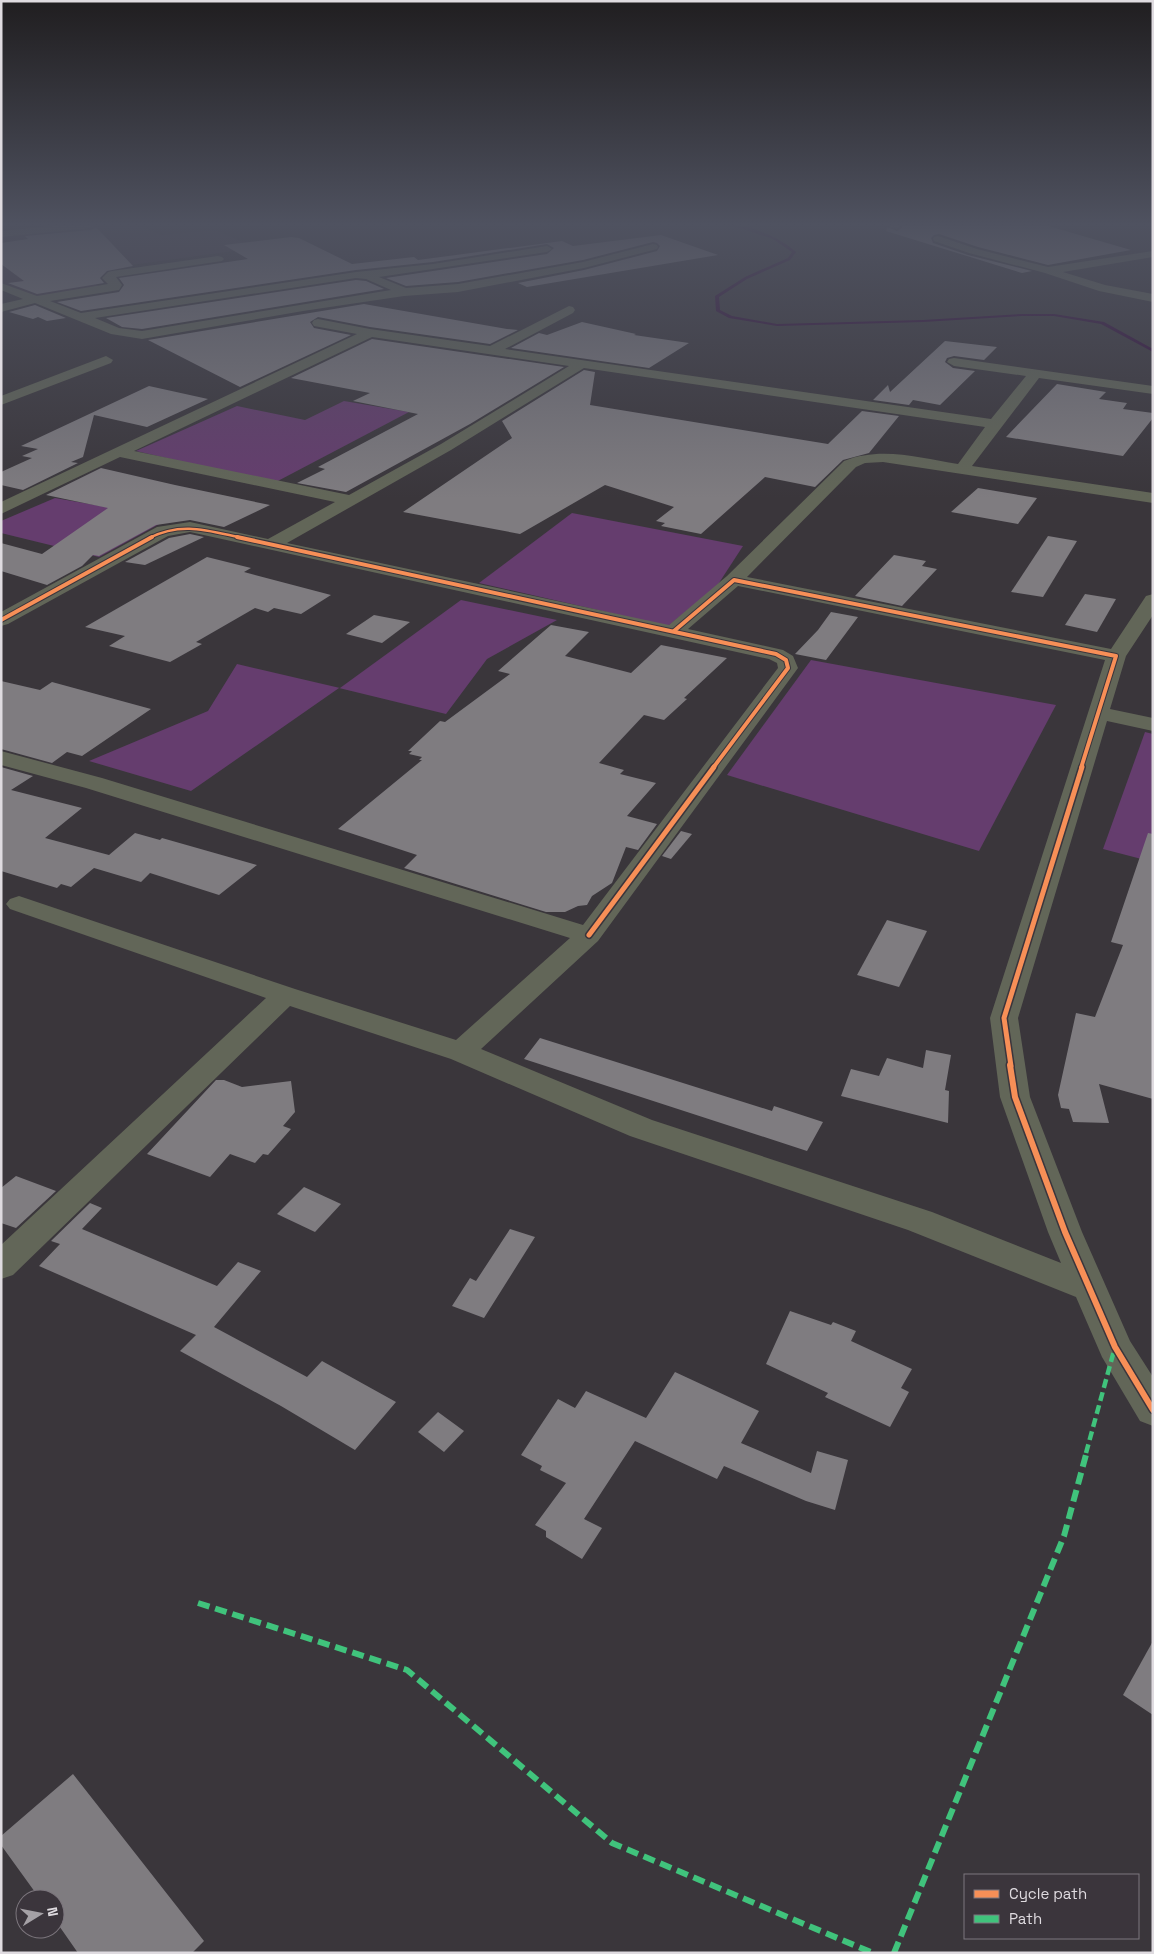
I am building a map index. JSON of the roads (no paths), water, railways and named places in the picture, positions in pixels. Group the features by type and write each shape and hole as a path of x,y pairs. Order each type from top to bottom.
{"street":[{"path":"78,317 84,316"},
{"path":"78,317 116,331 142,335 251,316"},
{"path":"490,351 557,316"},
{"path":"318,323 370,333 490,351 995,424"},
{"path":"1,509 370,333"},
{"path":"1,401 106,360"},
{"path":"954,362 1153,390"},
{"path":"271,544 446,448 582,364"},
{"path":"962,469 1036,373"},
{"path":"118,452 351,500"},
{"path":"674,631 734,580 850,464 862,458 883,457 1153,498"},
{"path":"9,490 31,495"},
{"path":"1,620 163,531 190,527 674,631 776,654 786,660 788,668 590,935 461,1052"},
{"path":"734,580 1116,656"},
{"path":"1153,600 1116,656 1004,1018 1014,1097 1089,1288 1115,1347 1153,1410"},
{"path":"1099,713 1153,725"},
{"path":"1,758 94,783 590,935"},
{"path":"19,904 284,995 461,1052 641,1128 920,1221 1089,1288"},
{"path":"1,1266 284,995"}],"waterway":[{"path":"729,316 777,325 923,321 1002,316"},
{"path":"1061,316 1102,323 1153,351"}]}
